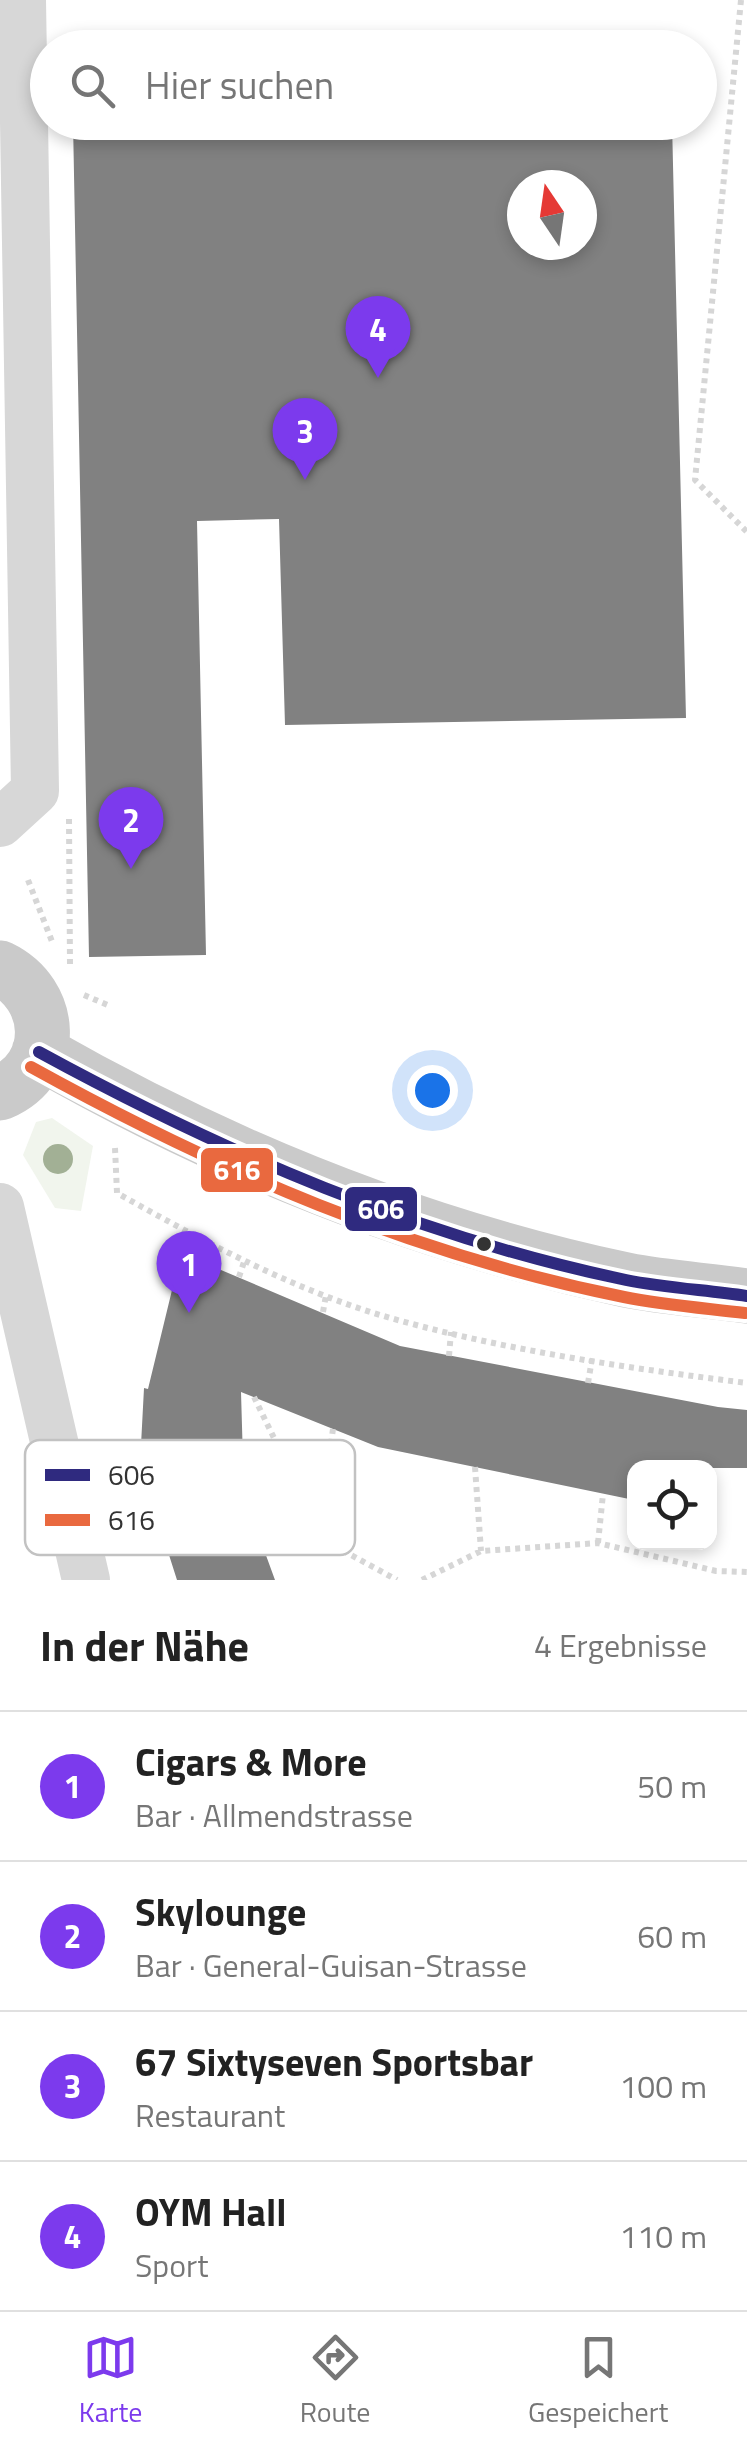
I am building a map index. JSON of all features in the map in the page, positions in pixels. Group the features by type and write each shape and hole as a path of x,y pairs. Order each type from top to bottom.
{"main road":[{"path":"0,968 25,985 36,1000 43,1034 39,1052 22,1079 0,1093"},
{"path":"39,1052 196,1135 327,1189 484,1242 628,1280 747,1296"}],"street":[{"path":"0,823 35,791 22,0"},
{"path":"0,1208 54,1440"},
{"path":"80,1555 86,1580"}],"path":[{"path":"741,0 695,480 747,532"},
{"path":"28,880 64,970"},
{"path":"115,1148 118,1194 245,1260 326,1295 379,1314 451,1332 592,1360 747,1383"},
{"path":"239,1278 245,1260"},
{"path":"323,1312 326,1295"},
{"path":"450,1356 451,1332"},
{"path":"588,1383 592,1360"},
{"path":"254,1397 275,1440"},
{"path":"331,1440 333,1429"},
{"path":"475,1468 481,1552"},
{"path":"598,1543 603,1494"},
{"path":"422,1580 481,1552 598,1543 716,1571 747,1572"},
{"path":"351,1555 397,1580"}],"shaded area":[{"path":"52,1118 93,1146 81,1211 55,1208 23,1155 36,1122"}],"building":[{"path":"73,140 672,140 686,718 285,725 279,519 197,521 206,955 89,957"},
{"path":"181,1253 400,1346 747,1410 747,1468 717,1468 717,1460 627,1460 627,1499 378,1447 241,1392 242,1440 141,1440 144,1388 148,1389"},
{"path":"169,1555 266,1555 275,1580 177,1580"}],"transit line":[{"name":"606","path":"39,1052 251,1157 398,1216 549,1262 626,1280 747,1296"},
{"name":"616","path":"31,1067 245,1174 393,1233 546,1279 639,1300 745,1313"}],"place":[{"name":"OYM Hall","path":"378,378"},
{"name":"67 Sixtyseven Sportsbar","path":"305,480"},
{"name":"Skylounge","path":"131,869"},
{"name":"Cigars & More","path":"189,1313"}]}
